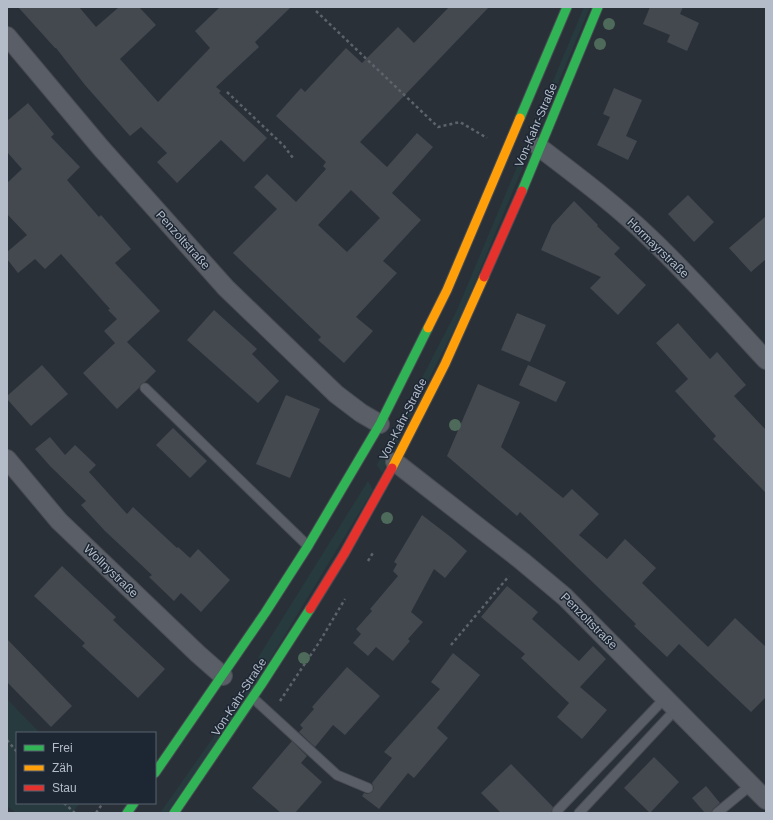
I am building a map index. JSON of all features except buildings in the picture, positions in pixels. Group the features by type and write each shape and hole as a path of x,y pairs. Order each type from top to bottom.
{"main road":[{"name":"Von-Kahr-Straße","path":"156,772 224,676 308,546 380,424 447,290 567,7"},
{"name":"Von-Kahr-Straße","path":"174,813 253,698 345,550 395,462 473,304 598,7"},
{"path":"127,813 133,804"}],"street":[{"name":"Penzoltstraße","path":"7,36 101,148 226,288 336,394 361,413 380,424"},
{"name":"Hormayrstraße","path":"539,147 590,186 650,238 766,360"},
{"name":"Wollnystraße","path":"7,459 59,521 198,654 224,676"},
{"name":"Penzoltstraße","path":"395,462 565,596 766,800"}],"lane":[{"path":"145,388 308,546"},
{"path":"253,698 337,775 368,788"},
{"path":"557,811 671,704"},
{"path":"579,813 671,704"},
{"path":"717,813 751,785"}],"path":[{"path":"316,12 438,126 460,122 486,138 507,148"},
{"path":"227,92 284,146 293,158"},
{"path":"486,138 489,131"},
{"path":"451,645 522,561"},
{"path":"7,740 16,751"},
{"path":"65,804 75,813"},
{"path":"96,813 102,804"}],"green space":[{"path":"584,7 590,7 462,313 382,473 377,465 457,310"},
{"path":"368,481 373,490 254,686 167,813 160,813 251,684 259,656"},
{"path":"7,699 39,732 16,732 16,804 79,804 72,813 16,813 7,806"}],"traffic: fast":[{"path":"520,118 567,7"},
{"path":"522,191 598,7"},
{"path":"156,772 265,613 308,546 380,424 428,328"},
{"path":"174,813 261,685 310,609"},
{"path":"127,813 133,804"}],"traffic: slow":[{"path":"428,328 447,290 520,118"},
{"path":"392,468 445,364 484,277"}],"traffic: jam":[{"path":"484,277 522,191"},
{"path":"310,609 344,554 392,468"}]}
